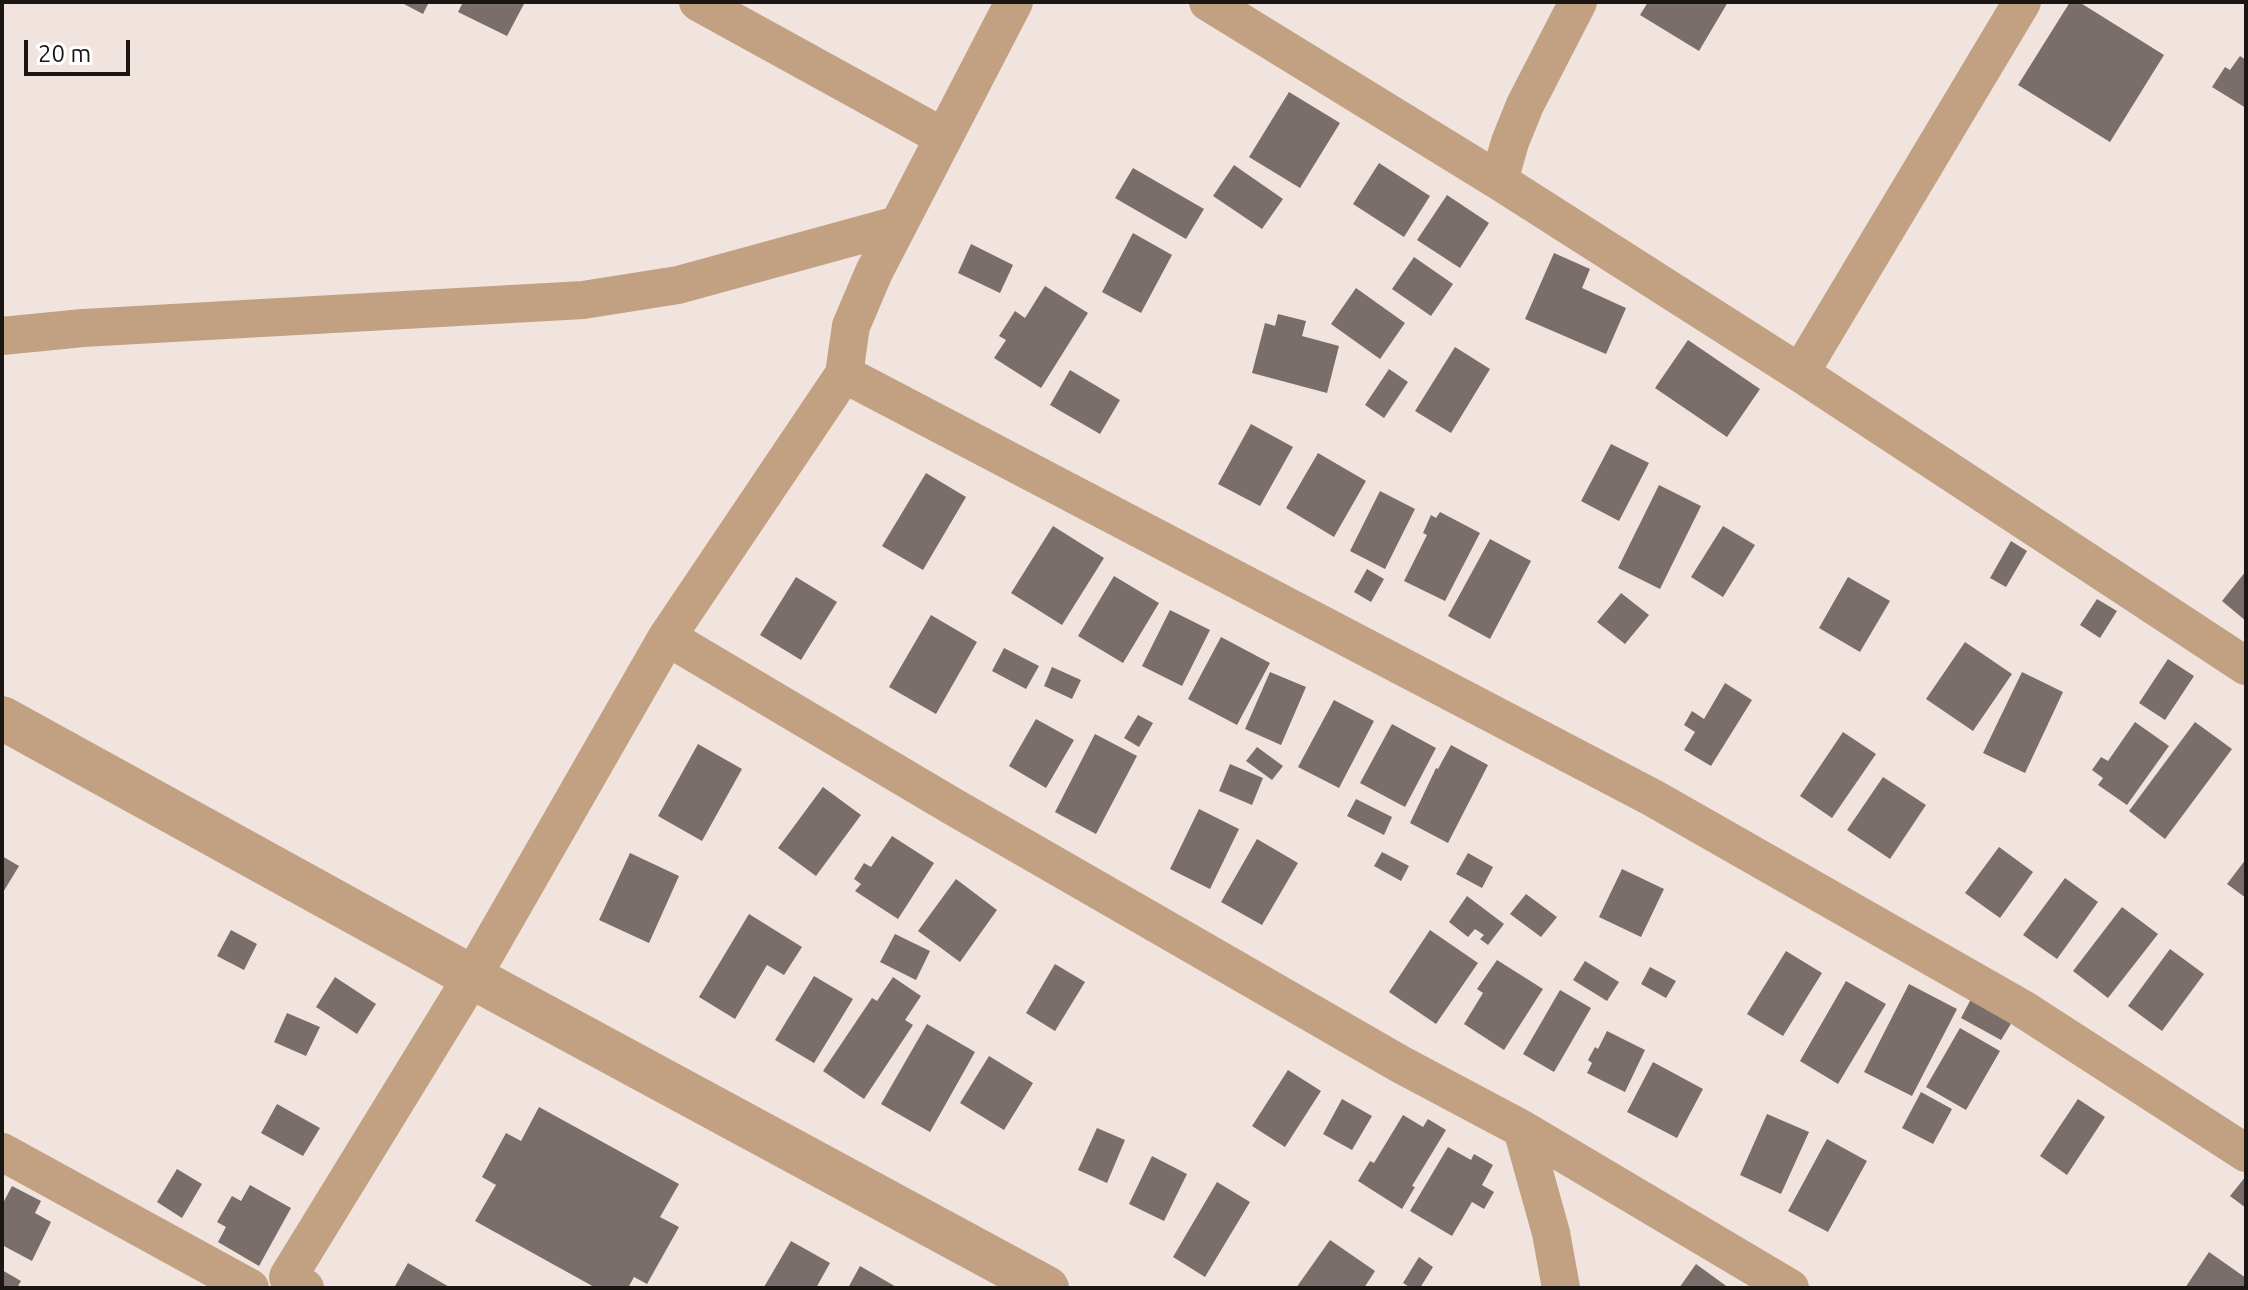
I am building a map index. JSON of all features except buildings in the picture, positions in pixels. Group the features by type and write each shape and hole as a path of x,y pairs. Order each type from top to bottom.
{"street":[{"path":"698,2 943,137"},
{"path":"292,1284 667,637 844,374 851,326 897,225 1014,2"},
{"path":"1208,2 1499,181 1800,373 2246,666"},
{"path":"1499,181 1525,105 1578,2"},
{"path":"1800,373 2022,2"},
{"path":"2,336 83,328 583,300 678,285 897,225"},
{"path":"844,374 1653,798 2023,1009 2246,1153"},
{"path":"667,637 952,806 1400,1064 1522,1129 1790,1288"},
{"path":"2,718 1047,1288"},
{"path":"1522,1129 1551,1233 1561,1288"},
{"path":"2,1152 250,1288"}]}
